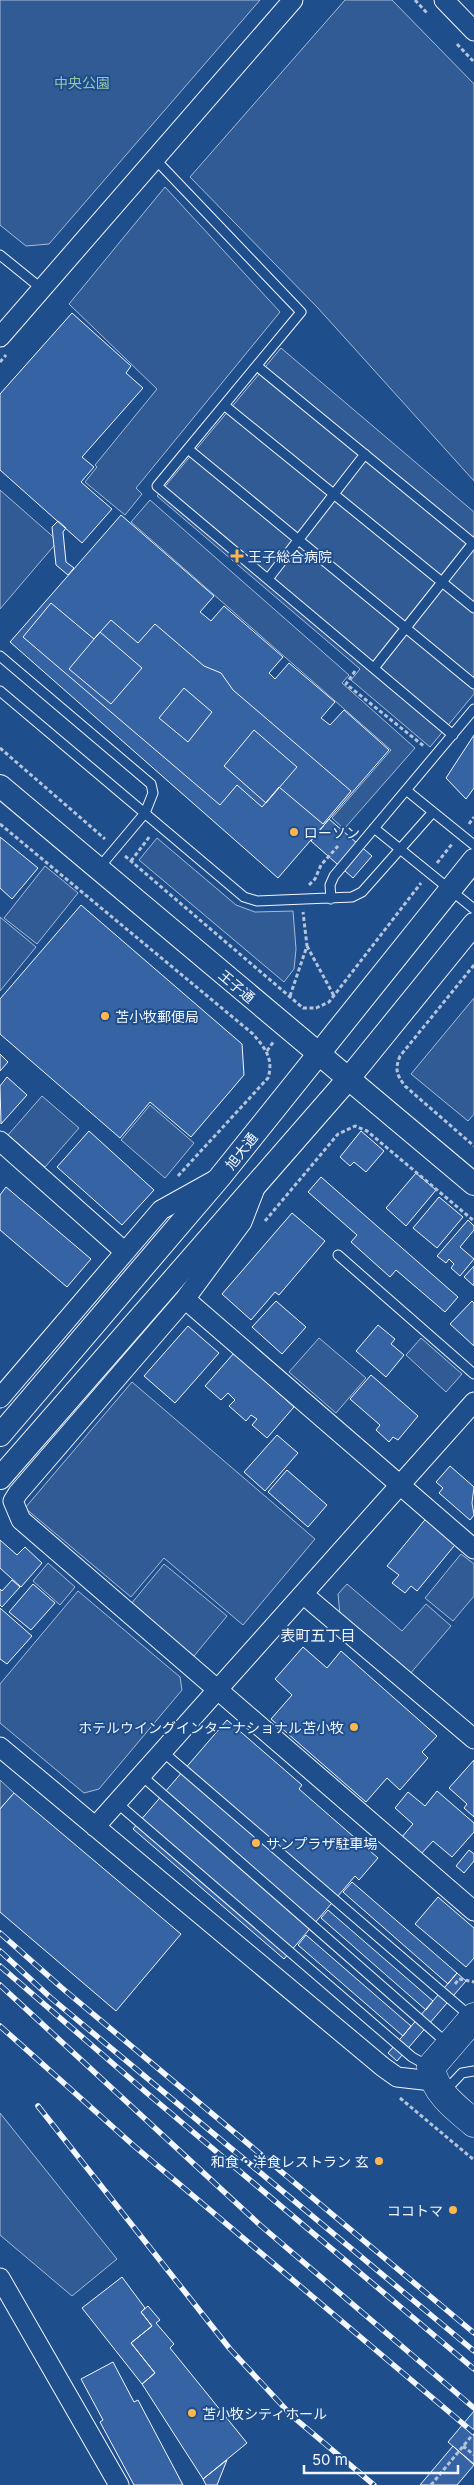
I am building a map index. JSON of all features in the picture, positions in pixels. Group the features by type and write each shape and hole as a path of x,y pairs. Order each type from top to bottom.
{"main road":[{"path":"473,2018 450,2045 435,2081 474,2123"}],"street":[{"path":"0,337 293,0"},
{"path":"444,0 474,32"},
{"name":"王子通","path":"0,786 474,1184"},
{"name":"旭大通","path":"0,1435 220,1177 474,860"},
{"path":"0,1478 349,1078 474,924"},
{"path":"0,1142 125,1252"},
{"path":"0,1398 161,1210 220,1177"},
{"path":"258,1182 242,1222 185,1299 18,1492 13,1501 22,1520 474,1912"},
{"path":"185,1299 474,1549"},
{"path":"95,1827 474,1402"},
{"path":"303,1594 474,1738"},
{"path":"0,1747 397,2077 435,2081"},
{"path":"0,2278 119,2485"}],"lane":[{"path":"155,159 301,312 157,486 453,735"},
{"path":"0,255 42,289"},
{"path":"257,366 473,543 374,668"},
{"path":"224,405 474,608"},
{"path":"188,449 474,684"},
{"path":"268,579 365,454"},
{"path":"0,656 151,784 154,793 145,813 98,869"},
{"path":"0,690 244,897 257,901 331,899 352,897 362,892 433,812"},
{"path":"331,899 330,885 334,876 474,709"},
{"path":"406,790 474,845"},
{"path":"374,828 474,909"},
{"path":"338,1255 474,1374"},
{"path":"163,1752 473,2018"},
{"path":"142,1776 450,2045"},
{"path":"117,1803 412,2058 435,2081 474,2071"}],"path":[{"path":"348,664 356,671 346,684 426,748 419,755"},
{"path":"0,824 253,1034 267,1050 271,1067 268,1078 176,1179"},
{"path":"131,861 159,825"},
{"path":"334,996 307,946 300,886 309,885 315,879 321,865 340,843"},
{"path":"290,996 307,946"},
{"path":"474,965 400,1056 396,1066 397,1075 404,1086 474,1146"},
{"path":"262,1224 338,1134 355,1126 367,1131 474,1221"},
{"path":"398,2096 474,2160"},
{"path":"431,2485 474,2433"},
{"path":"463,2446 474,2455"}],"shaded area":[{"name":"中央公園","path":"0,0 260,0 49,244 26,246 0,225"},
{"path":"345,0 392,0 474,84 474,481 317,307 190,177"},
{"path":"165,187 280,312 136,488 142,494 125,515 85,482 97,467 95,465 157,389 69,304"},
{"path":"281,348 474,512 474,694 430,747 351,680 360,669 157,496"},
{"path":"0,490 58,541 0,609"},
{"path":"150,500 349,675 342,683 415,748 344,829 332,818 391,750 131,522"},
{"path":"157,838 236,905 255,912 293,911 296,949 294,969 284,982 139,860"},
{"path":"45,866 78,893 37,944 4,918"},
{"path":"0,917 36,947 0,991"},
{"path":"474,998 474,1114 468,1121 411,1074"},
{"path":"42,1096 79,1128 45,1167 8,1135"},
{"path":"150,1105 194,1143 165,1178 121,1140"},
{"path":"319,1338 366,1378 336,1413 289,1372"},
{"path":"421,1338 462,1374 446,1392 406,1355"},
{"path":"132,1382 315,1539 243,1625 164,1558 131,1597 25,1508"},
{"path":"461,1554 474,1564 474,1596 453,1621 425,1598"},
{"path":"48,1563 75,1587 60,1605 33,1581"},
{"path":"164,1564 227,1616 194,1656 131,1604"},
{"path":"347,1584 402,1631 426,1604 451,1626 409,1675 340,1615 338,1594"},
{"path":"78,1591 180,1677 182,1690 99,1789 84,1793 0,1723 0,1684"},
{"path":"0,1780 14,1793 0,1809"},
{"path":"0,2113 117,2259 72,2296 0,2235"}],"building":[{"path":"72,313 131,366 126,373 143,388 82,457 94,467 81,482 112,509 82,543 0,470 0,394"},
{"path":"121,515 214,596 200,612 211,621 224,606 283,657 269,673 275,679 289,663 335,702 321,718 330,725 344,710 389,750 278,878 10,642"},
{"path":"58,521 66,528 63,532 66,562 74,568 68,575 56,565 52,527"},
{"path":"51,603 94,639 111,620 138,643 155,624 204,666 221,673 233,690 351,791 323,824 279,787 262,807 237,785 220,805 23,637"},
{"path":"100,632 142,668 111,704 69,669"},
{"path":"184,688 212,712 188,742 159,718"},
{"path":"254,730 297,767 266,803 224,766"},
{"path":"474,735 474,788 466,799 446,778"},
{"path":"329,819 372,856 353,878 311,841"},
{"path":"0,837 38,868 12,899 0,888"},
{"name":"苫小牧郵便局","path":"81,905 242,1044 244,1075 191,1137 150,1102 120,1138 0,1034 0,999"},
{"path":"0,1054 8,1062 0,1071"},
{"path":"7,1077 27,1095 1,1124 0,1086"},
{"path":"89,1131 154,1190 122,1225 57,1167"},
{"path":"361,1131 384,1151 366,1172 354,1162 350,1166 340,1157"},
{"path":"416,1173 436,1190 406,1226 386,1208"},
{"path":"321,1177 458,1297 445,1312 396,1270 390,1277 351,1242 357,1235 308,1192"},
{"path":"6,1187 91,1259 67,1287 0,1230 0,1195"},
{"path":"439,1197 463,1217 437,1248 413,1228"},
{"path":"292,1213 325,1241 279,1295 275,1292 251,1320 222,1294"},
{"path":"468,1220 474,1226 474,1230 460,1247 474,1259 460,1276 451,1268 454,1264 449,1259 446,1263 437,1256"},
{"path":"474,1266 474,1286 464,1277"},
{"path":"276,1301 306,1327 282,1354 252,1327"},
{"path":"472,1301 474,1303 474,1346 450,1324"},
{"path":"378,1325 395,1339 391,1344 404,1355 386,1377 356,1351"},
{"path":"188,1326 219,1353 175,1403 144,1376"},
{"path":"234,1353 294,1407 267,1438 252,1425 257,1419 251,1415 246,1421 229,1406 235,1400 228,1393 221,1400 205,1386"},
{"path":"371,1375 418,1416 398,1440 393,1437 389,1442 376,1430 380,1425 350,1399"},
{"path":"277,1435 298,1453 265,1491 244,1472"},
{"path":"450,1466 474,1487 472,1503 474,1515 470,1520 439,1493 443,1488 436,1482"},
{"path":"287,1470 327,1505 308,1527 268,1492"},
{"path":"429,1515 459,1540 417,1591 411,1586 405,1593 392,1583 399,1575 387,1566"},
{"path":"0,1540 17,1555 25,1547 42,1563 21,1587 0,1568"},
{"path":"12,1580 20,1587 2,1607 0,1605 0,1589 2,1591"},
{"path":"33,1584 55,1603 31,1630 9,1612"},
{"path":"0,1608 32,1636 7,1664 0,1659"},
{"name":"ホテルウイングインターナショナル苫小牧","path":"303,1647 327,1668 341,1651 437,1736 422,1752 428,1758 400,1790 387,1778 366,1802 271,1719 292,1695 275,1679"},
{"name":"サンプラザ駐車場","path":"227,1720 302,1785 299,1789 378,1858 359,1880 355,1876 284,1959 133,1829"},
{"path":"474,1760 474,1817 464,1808 467,1804 449,1788"},
{"path":"437,1791 474,1823 474,1832 452,1857 433,1841 420,1855 401,1838 413,1824 395,1808 408,1792 425,1806"},
{"path":"14,1793 181,1934 116,2011 0,1912 0,1809"},
{"path":"469,1850 474,1854 474,1861 464,1873 456,1866"},
{"path":"352,1882 457,1973 448,1984 343,1892"},
{"path":"438,1897 474,1928 474,1958 466,1967 415,1924"},
{"path":"328,1910 433,2001 426,2010 321,1918"},
{"path":"306,1935 411,2026 403,2036 298,1945"},
{"path":"457,1973 466,1981 397,2061 388,2053"},
{"path":"122,2277 145,2308 141,2312 152,2326 131,2343 155,2373 142,2384 82,2308"},
{"name":"苫小牧シティホール","path":"148,2306 160,2320 156,2323 174,2344 170,2348 247,2443 203,2479 142,2384 155,2373 131,2343 152,2326 141,2312"},
{"path":"113,2362 134,2402 138,2400 183,2485 134,2485 100,2422 103,2420 81,2379"},
{"path":"474,2411 474,2464 448,2442"},
{"path":"453,2446 474,2465 457,2485 420,2485"},
{"path":"227,2460 217,2485 206,2485 203,2479"}],"railway":[{"path":"0,1933 62,1988 474,2333"},
{"path":"0,1951 51,1998 474,2351"},
{"path":"0,1966 148,2094 474,2369"},
{"path":"0,1985 260,2225 474,2408"},
{"path":"0,2026 133,2145 474,2433"},
{"path":"38,2106 230,2349 292,2416 374,2485"}],"place":[{"name":"王子総合病院","path":"237,556"},
{"name":"ローソン","path":"294,832"},
{"name":"苫小牧郵便局","path":"105,1016"},
{"name":"ホテルウイングインターナショナル苫小牧","path":"354,1727"},
{"name":"サンプラザ駐車場","path":"256,1843"},
{"name":"和食・洋食レストラン 玄","path":"379,2161"},
{"name":"ココトマ","path":"453,2210"},
{"name":"苫小牧シティホール","path":"192,2413"}],"district":[{"name":"表町五丁目","path":"318,1635"}]}
